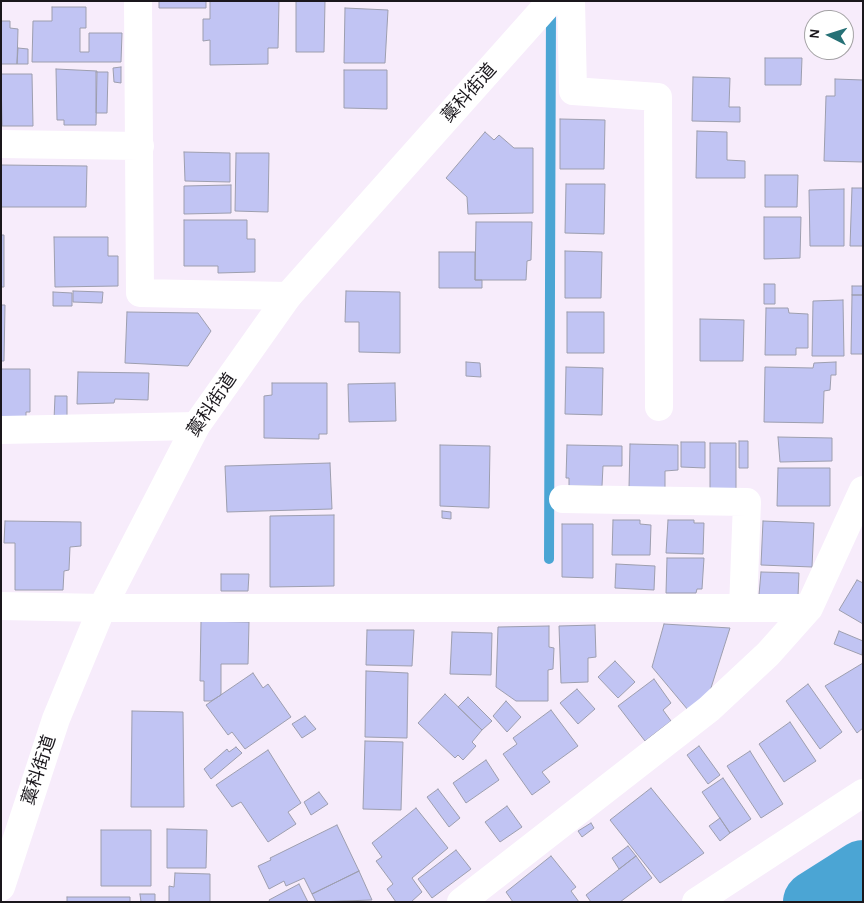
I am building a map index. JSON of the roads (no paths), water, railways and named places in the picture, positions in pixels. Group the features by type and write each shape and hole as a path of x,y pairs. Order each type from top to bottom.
{"main road":[{"path":"138,1 140,293 288,296"},
{"name":"藁科街道","path":"1,887 56,719 102,608 196,426 288,296 551,1"},
{"path":"571,1 573,91 658,96 659,407"},
{"path":"1,144 140,146"},
{"path":"1,430 196,426"},
{"path":"461,902 709,709 768,654 809,608 863,490"},
{"path":"563,499 747,502 743,608"},
{"path":"1,606 102,608 809,608"},
{"path":"696,902 863,793"}],"waterway":[{"path":"549,559 551,10"},
{"path":"814,902 863,871"}]}
